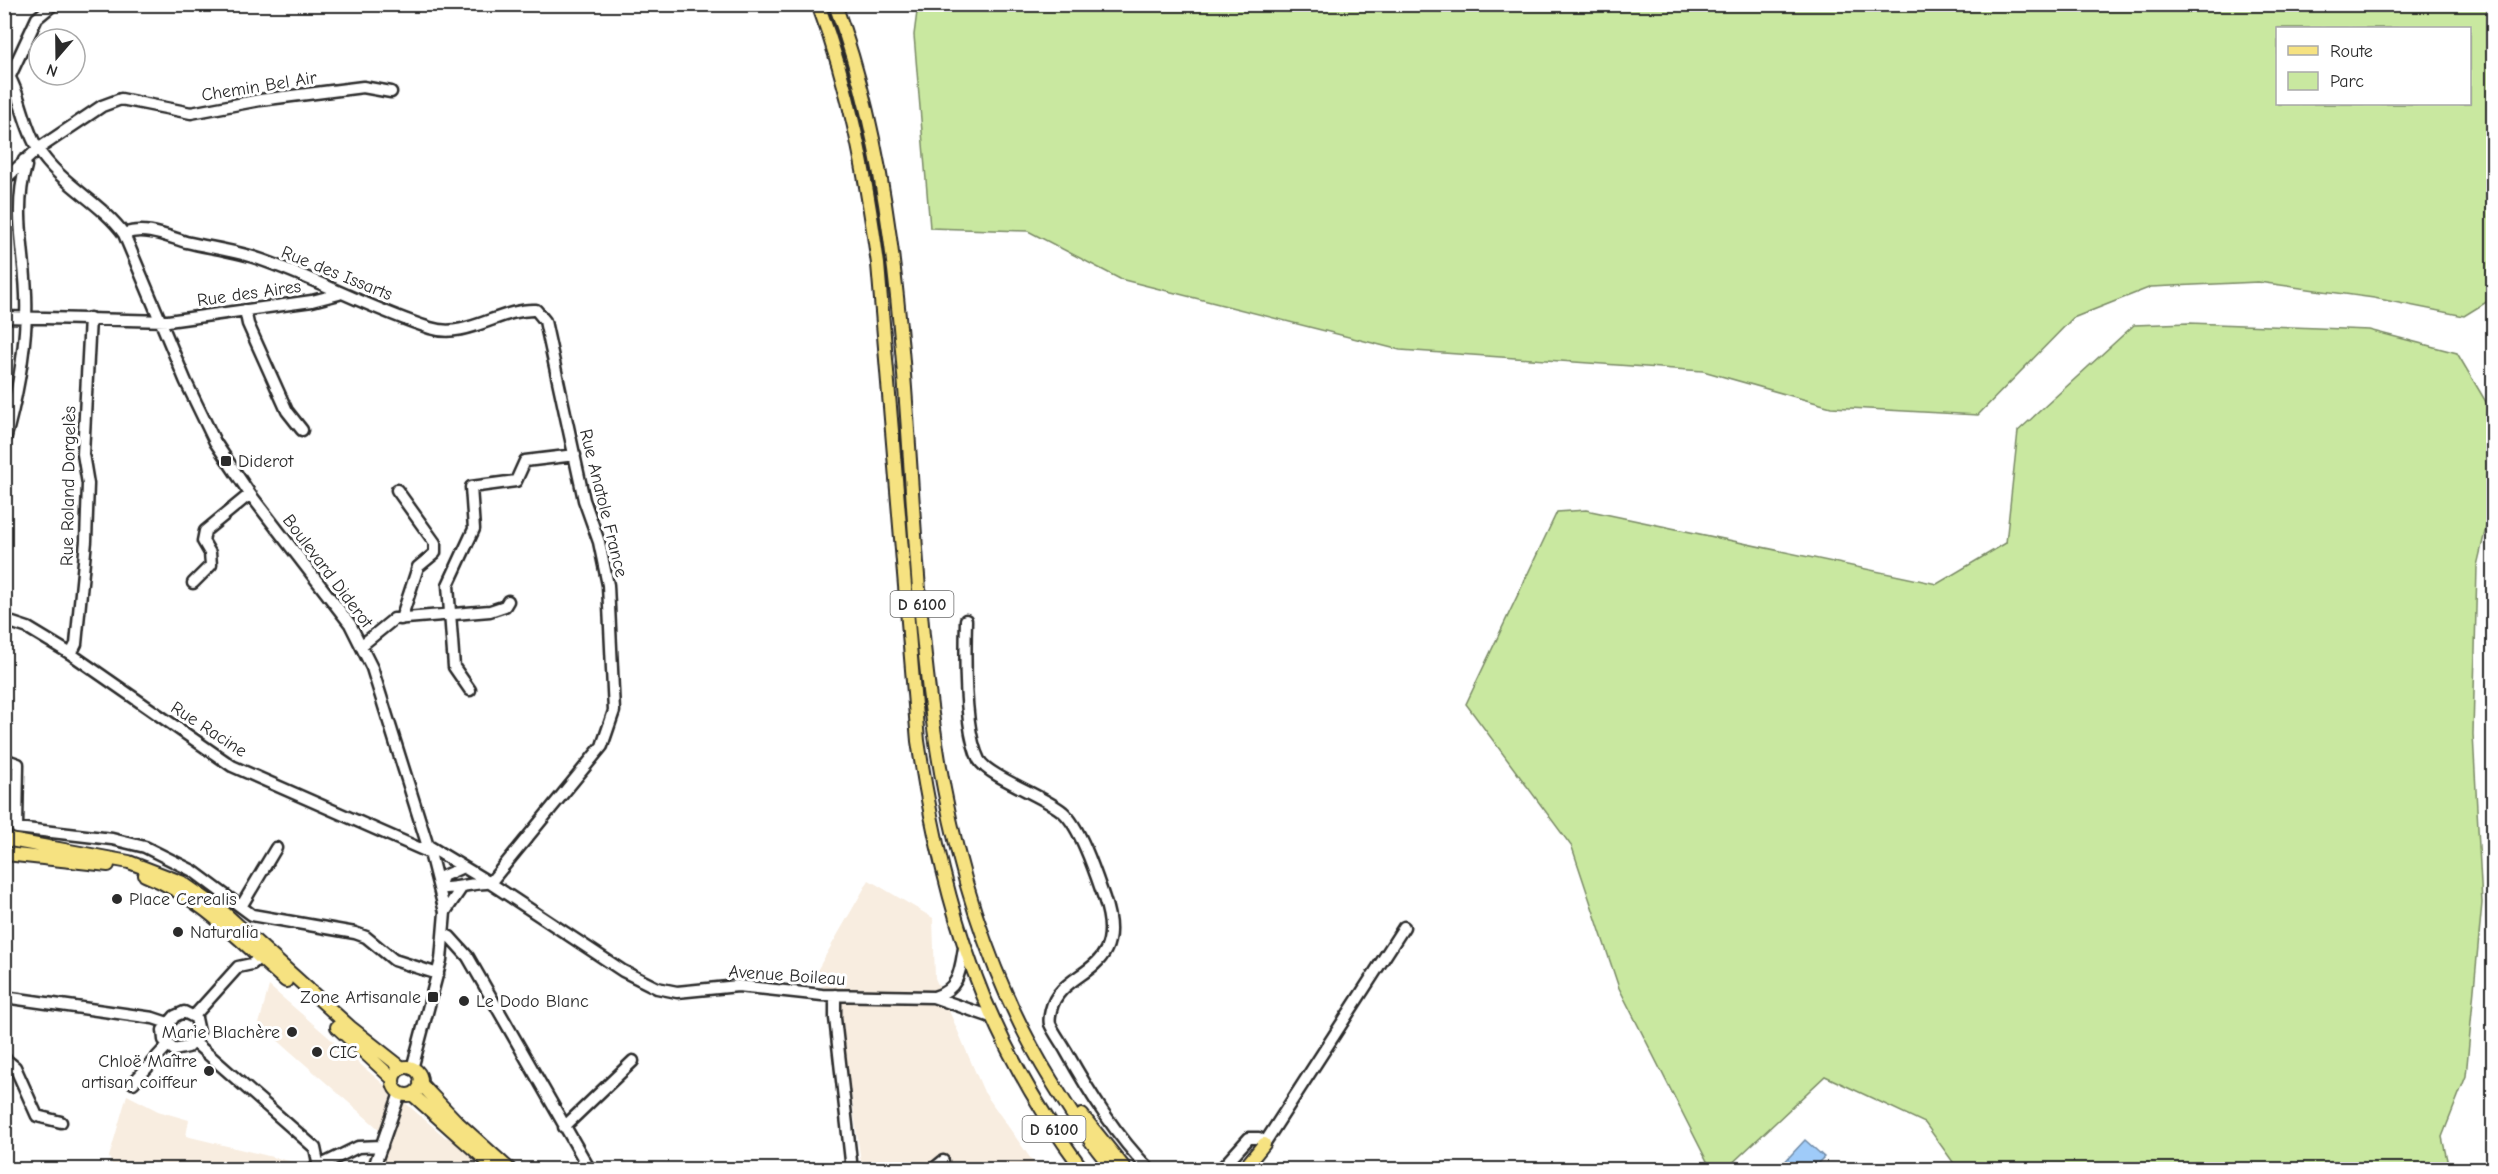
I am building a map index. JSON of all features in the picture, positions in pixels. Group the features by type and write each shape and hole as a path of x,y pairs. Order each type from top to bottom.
{"main road":[{"name":"D 6100","path":"818,4 846,91 870,205 878,264 918,741 943,879 964,948 991,1017 1027,1088 1083,1170"},
{"name":"D 6100","path":"836,4 853,52 873,132 891,234 926,654 937,748 953,830 975,915 1003,987 1036,1055 1072,1115 1114,1170"},
{"path":"497,1170 406,1094 395,1089 393,1079 197,903 159,880 112,866 5,855 5,838 129,861 181,882 220,909 350,1027 407,1069 419,1074 420,1083 458,1123 510,1170"},
{"path":"1036,1055 1126,1170"},
{"path":"393,1079 407,1069"},
{"path":"406,1094 420,1083"},
{"path":"1243,1170 1263,1144"},
{"path":"1253,1170 1263,1144"}],"street":[{"path":"38,149 7,72 37,18 54,4"},
{"name":"Chemin Bel Air","path":"4,180 38,149 102,106 121,99 191,113 261,100 363,87 391,92"},
{"name":"Boulevard Diderot","path":"38,149 76,190 108,215 124,234 205,423 250,494 350,624 362,645 375,677 427,845 445,912 438,974 407,1069"},
{"path":"4,443 20,375 26,316 18,200 26,166 24,160"},
{"name":"Rue des Issarts","path":"124,234 145,230 261,259 339,294 361,299 432,329 455,332 523,309 536,310"},
{"name":"Rue des Aires","path":"4,317 162,321 312,301 339,294"},
{"path":"245,310 248,324 287,411 302,430"},
{"name":"Rue Anatole France","path":"490,883 602,746 614,711 608,585 599,542 584,500 545,321 536,310"},
{"name":"Rue Roland Dorgelès","path":"71,654 76,644 86,541 88,484 83,454 90,318"},
{"path":"470,690 454,668 448,585 474,529 471,487 516,481 525,461 574,455"},
{"path":"397,490 435,543 435,554 418,567 401,619"},
{"path":"193,583 211,565 210,553 203,541 204,531 250,494"},
{"path":"362,645 394,620 490,611 506,606 508,601"},
{"path":"966,620 967,692 974,748 981,762 994,772 1049,802 1074,824 1104,899 1110,925 1107,948 1096,965 1060,993 1052,1007 1050,1022 1084,1082 1138,1158 1150,1170"},
{"name":"Rue Racine","path":"5,623 28,628 71,654 232,766 408,843 427,845 461,868"},
{"path":"4,759 18,764 17,828 112,839 146,847 193,871 242,905 252,915 355,933 366,937 394,960 438,974"},
{"path":"408,843 427,845"},
{"path":"242,905 276,848"},
{"path":"461,868 443,876 439,888 490,883"},
{"name":"Avenue Boileau","path":"461,868 490,883 623,971 657,988 677,992 738,986 835,995 933,997 991,1017"},
{"path":"445,912 462,887"},
{"path":"1220,1170 1249,1138 1259,1138 1263,1144 1404,927"},
{"path":"444,934 450,937 468,957 590,1170"},
{"path":"933,997 955,985 959,979 964,948"},
{"path":"194,1016 238,967 252,964 259,958"},
{"path":"835,995 835,1018 852,1170"},
{"path":"4,997 153,1018 168,1023"},
{"path":"179,1013 194,1016 200,1027 193,1041 183,1049 174,1050 167,1046 162,1035 168,1023 179,1013"},
{"path":"193,1041 315,1148 316,1168 358,1147 382,1146"},
{"path":"133,1083 167,1046"},
{"path":"4,1058 15,1066 37,1116 61,1122"},
{"path":"564,1127 633,1061"},
{"path":"373,1170 406,1094"},
{"path":"932,1170 943,1161"}],"shaded area":[{"path":"869,880 933,918 935,978 984,1092 1038,1169 862,1169 840,1017 815,974"},
{"path":"269,986 445,1137 459,1141 491,1169 364,1169 380,1130 259,1024"},
{"path":"127,1095 158,1111 189,1120 186,1136 305,1165 307,1169 114,1169 109,1157"}],"green space":[{"path":"918,4 2493,5 2493,298 2464,316 2374,298 2258,282 2151,287 2073,318 1978,415 1831,407 1703,371 1400,350 1120,279 1028,231 930,228 914,35"},
{"path":"2189,323 2369,330 2457,353 2492,412 2494,493 2477,566 2473,734 2482,903 2466,1076 2442,1137 2449,1169 1958,1169 1925,1123 1825,1076 1726,1169 1711,1169 1619,988 1572,847 1466,704 1557,512 1586,510 1937,584 2006,543 2018,431 2134,325"}],"water":[{"path":"1805,1140 1824,1157 1812,1169 1778,1169"}],"place":[{"name":"Diderot","path":"226,461"},
{"name":"Place Cerealis","path":"117,899"},
{"name":"Naturalia","path":"178,932"},
{"name":"Zone Artisanale","path":"433,997"},
{"name":"Le Dodo Blanc","path":"464,1001"},
{"name":"Marie Blachère","path":"292,1032"},
{"name":"CIC","path":"317,1052"},
{"name":"Chloë Maître artisan coiffeur","path":"209,1071"}]}
